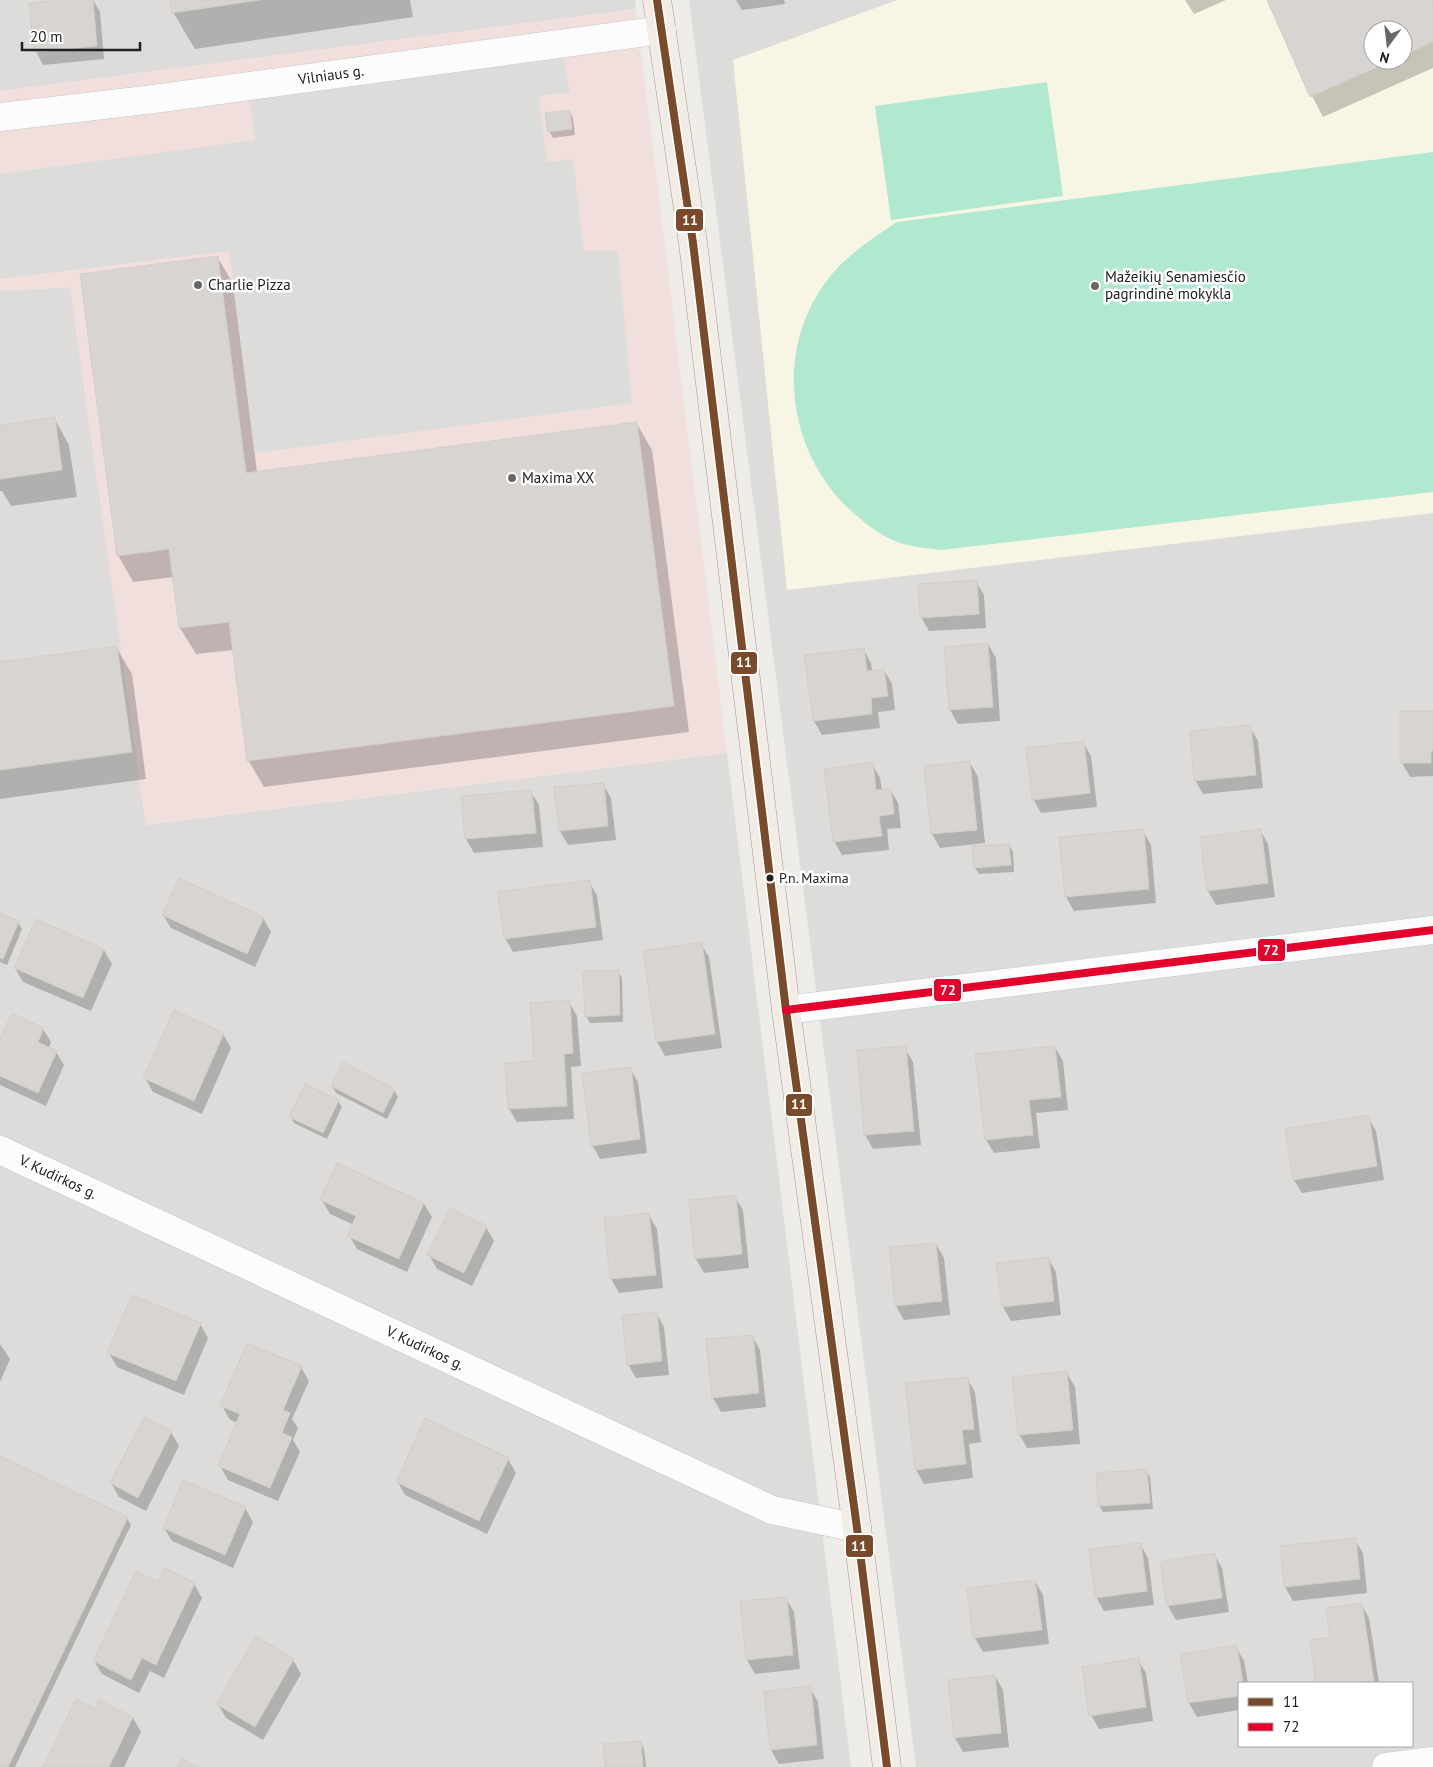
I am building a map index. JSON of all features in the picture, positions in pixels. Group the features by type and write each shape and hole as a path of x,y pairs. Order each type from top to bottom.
{"main road":[{"path":"658,0 693,243 786,1010 857,1528 887,1767"}],"street":[{"name":"Vilniaus g.","path":"0,117 154,99 662,30"},
{"path":"786,1010 1433,930"},
{"name":"V. Kudirkos g.","path":"0,1150 772,1510 857,1528"},
{"path":"1386,1767 1433,1761"}],"shaded area":[{"path":"0,0 635,0 636,9 0,91"},
{"path":"689,0 1433,0 1433,1767 916,1767"},
{"name":"Mažeikių Senamiesčio pagrindinė mokykla","path":"897,0 1433,0 1433,513 787,590 733,60"},
{"path":"636,9 727,753 146,825 70,287 0,291 0,91"},
{"path":"562,56 570,92 539,96 547,162 573,159 584,251 618,250 632,403 255,453 229,251 0,279 0,174 255,140 249,97"},
{"path":"70,287 146,825 727,753 851,1767 0,1767 0,291"}],"green space":[{"path":"1047,82 1063,196 891,220 875,106"},
{"path":"1433,152 1433,492 941,550 902,544 872,528 850,510 828,485 811,457 800,427 794,396 795,364 801,332 813,302 832,274 854,252 897,222"}],"building":[{"path":"93,0 97,46 34,52 29,3"},
{"path":"170,0 259,0 172,13"},
{"path":"1267,0 1433,0 1433,42 1413,51 1413,20 1363,20 1363,70 1371,70 1310,97"},
{"path":"570,110 572,129 548,132 545,113"},
{"path":"218,256 246,473 637,422 674,706 247,761 229,622 179,628 169,549 117,556 80,274"},
{"path":"55,417 62,470 0,479 0,425"},
{"path":"977,580 979,614 920,618 918,584"},
{"path":"988,643 993,707 949,710 944,647"},
{"path":"117,646 132,752 0,770 0,662"},
{"path":"864,648 867,671 884,669 888,696 871,698 872,714 813,721 804,655"},
{"path":"1400,711 1433,711 1433,751 1431,751 1431,763 1400,763"},
{"path":"1251,725 1256,775 1194,781 1190,731"},
{"path":"1084,741 1090,793 1032,800 1026,748"},
{"path":"970,761 977,830 931,834 924,766"},
{"path":"873,762 876,790 891,788 894,814 879,816 882,836 833,842 824,769"},
{"path":"604,783 608,826 559,831 554,787"},
{"path":"532,790 536,833 465,839 461,796"},
{"path":"1144,829 1149,889 1065,897 1059,837"},
{"path":"1261,829 1268,883 1207,891 1200,837"},
{"path":"1009,844 1011,865 974,868 972,846"},
{"path":"179,878 264,917 247,954 162,915"},
{"path":"590,880 596,927 504,939 498,892"},
{"path":"0,913 19,921 3,959 0,958"},
{"path":"36,919 104,949 83,998 14,968"},
{"path":"702,942 715,1034 656,1042 643,951"},
{"path":"619,970 620,1015 585,1017 583,971"},
{"path":"570,1000 573,1053 564,1054 567,1106 508,1109 505,1063 534,1061 530,1003"},
{"path":"174,1010 224,1033 194,1101 143,1078"},
{"path":"12,1013 44,1028 38,1042 57,1051 38,1093 0,1076 0,1039"},
{"path":"906,1046 914,1131 864,1135 857,1050"},
{"path":"1055,1046 1061,1097 1029,1100 1033,1135 985,1140 975,1054"},
{"path":"343,1062 395,1089 383,1113 331,1086"},
{"path":"631,1067 640,1139 591,1146 582,1073"},
{"path":"305,1084 339,1100 323,1133 289,1117"},
{"path":"1369,1115 1377,1166 1293,1180 1285,1129"},
{"path":"337,1163 424,1203 399,1259 347,1236 356,1216 320,1200"},
{"path":"736,1195 742,1254 695,1259 689,1200"},
{"path":"450,1208 487,1226 464,1273 427,1255"},
{"path":"649,1213 656,1275 610,1279 604,1218"},
{"path":"936,1243 942,1301 895,1306 889,1247"},
{"path":"1049,1257 1054,1301 1002,1307 996,1263"},
{"path":"132,1295 201,1323 176,1381 107,1353"},
{"path":"657,1312 662,1361 627,1365 622,1315"},
{"path":"753,1335 759,1393 712,1398 706,1339"},
{"path":"247,1343 302,1366 283,1410 290,1413 282,1433 292,1437 270,1488 218,1466 240,1414 220,1406"},
{"path":"1067,1371 1073,1430 1018,1435 1012,1377"},
{"path":"968,1377 974,1429 962,1430 966,1464 915,1470 905,1383"},
{"path":"144,1417 172,1431 138,1498 110,1483"},
{"path":"425,1418 509,1458 479,1521 396,1482"},
{"path":"0,1456 128,1517 8,1767 0,1767"},
{"path":"1147,1469 1150,1503 1098,1506 1096,1473"},
{"path":"183,1480 246,1507 225,1555 163,1528"},
{"path":"1356,1538 1360,1579 1284,1587 1280,1546"},
{"path":"1141,1543 1147,1591 1095,1598 1089,1549"},
{"path":"1215,1553 1222,1598 1167,1606 1160,1562"},
{"path":"165,1568 195,1583 156,1665 142,1658 131,1680 93,1661 136,1571 158,1582"},
{"path":"1035,1580 1042,1630 973,1638 967,1588"},
{"path":"787,1597 793,1655 746,1660 740,1601"},
{"path":"1362,1603 1374,1681 1316,1682 1310,1640 1330,1637 1326,1608"},
{"path":"256,1636 294,1659 255,1727 216,1704"},
{"path":"1237,1645 1243,1682 1238,1682 1238,1696 1188,1703 1180,1654"},
{"path":"1139,1658 1146,1707 1089,1716 1082,1667"},
{"path":"995,1675 1001,1733 954,1738 948,1680"},
{"path":"811,1686 817,1745 770,1750 764,1691"},
{"path":"76,1699 96,1709 99,1700 133,1717 109,1767 43,1767"},
{"path":"641,1741 643,1767 605,1767 603,1744"},
{"path":"182,1758 197,1767 177,1767"}],"transit line":[{"name":"11","path":"657,0 693,243 786,1010 857,1528 887,1767"},
{"name":"72","path":"786,1010 1433,930"}],"place":[{"name":"Charlie Pizza","path":"198,285"},
{"name":"Mažeikių Senamiesčio pagrindinė mokykla","path":"1095,286"},
{"name":"Maxima XX","path":"512,478"},
{"name":"P.n. Maxima","path":"770,878"}]}
